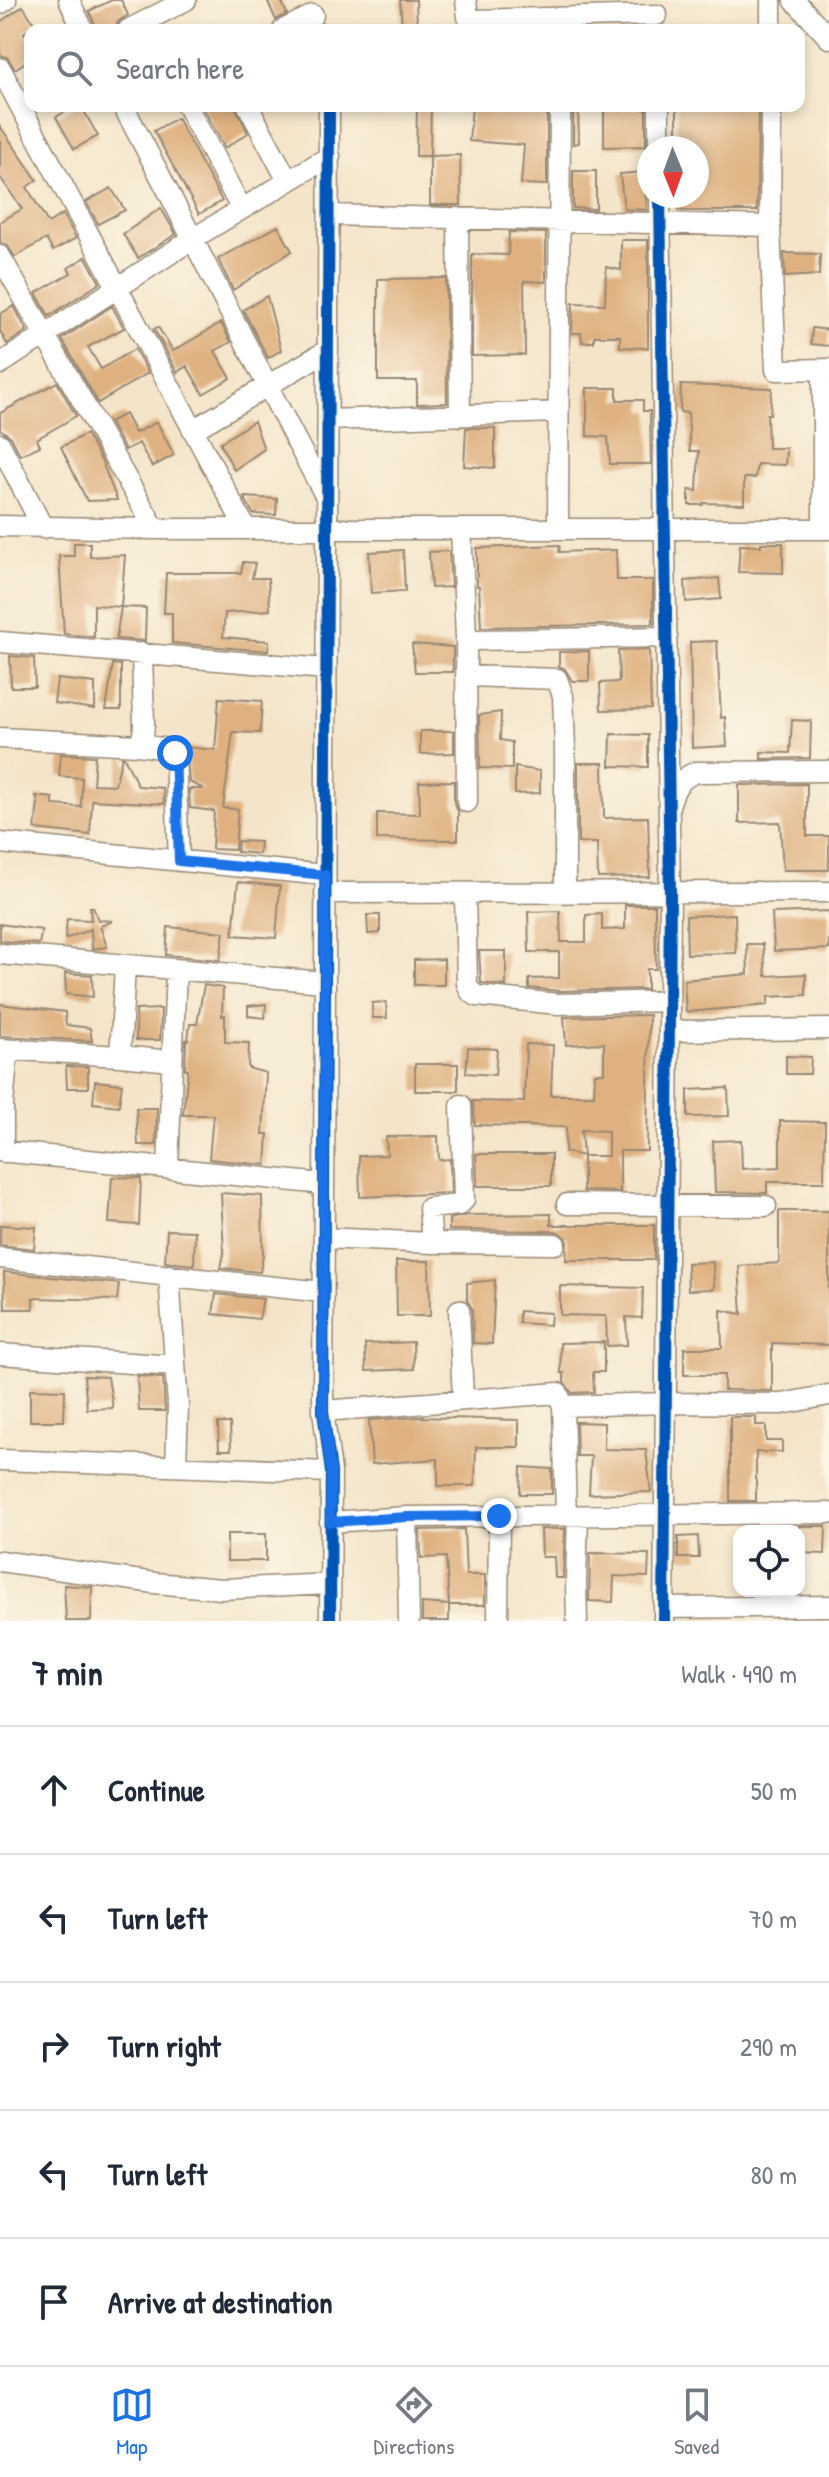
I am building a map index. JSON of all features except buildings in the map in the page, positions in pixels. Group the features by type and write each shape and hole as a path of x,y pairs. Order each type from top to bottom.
{"street":[{"path":"0,4 6,0"},
{"path":"69,0 80,24"},
{"path":"140,24 186,0"},
{"path":"466,0 468,17 475,20 557,24 657,15"},
{"path":"771,0 771,24"},
{"path":"794,0 829,38"},
{"path":"0,68 246,529"},
{"path":"133,112 266,388 327,501"},
{"path":"190,112 241,208"},
{"path":"251,112 288,181"},
{"path":"329,112 323,1411 331,1472 330,1621"},
{"path":"558,529 560,112"},
{"path":"659,112 659,136"},
{"path":"0,526 155,529 826,529 826,370 776,370 770,226 771,112"},
{"path":"0,364 241,208 330,156"},
{"path":"660,208 670,893 664,1615 829,1606"},
{"path":"329,215 770,226"},
{"path":"458,218 460,416"},
{"path":"0,256 155,529"},
{"path":"193,430 328,350"},
{"path":"328,420 557,412"},
{"path":"0,444 43,528"},
{"path":"461,529 466,637 467,802"},
{"path":"466,637 476,640 667,637"},
{"path":"0,642 326,669"},
{"path":"138,745 144,725 142,653"},
{"path":"466,676 557,679 563,696 565,749 565,893"},
{"path":"0,738 138,745 169,749 175,753 179,861"},
{"path":"668,809 675,786 696,772 829,771"},
{"path":"0,843 179,861 325,884 465,893 829,892"},
{"path":"465,893 467,983 470,991 477,996 558,1004 669,1001"},
{"path":"0,954 324,982"},
{"path":"120,1056 125,966"},
{"path":"168,1168 176,970"},
{"path":"669,1031 829,1029"},
{"path":"172,1061 4,1050 1,1152 323,1184"},
{"path":"432,1243 429,1208 459,1205 464,1200 461,1105"},
{"path":"567,1204 766,1206"},
{"path":"324,1238 555,1244"},
{"path":"0,1258 323,1292"},
{"path":"169,1275 178,1406 176,1466"},
{"path":"459,1310 463,1400"},
{"path":"0,1354 175,1366"},
{"path":"323,1411 558,1393 563,1406 577,1621"},
{"path":"563,1406 782,1404 829,1395"},
{"path":"0,1460 331,1472"},
{"path":"330,1522 407,1517 829,1513"},
{"path":"498,1621 499,1516"},
{"path":"407,1517 409,1621"},
{"path":"0,1561 221,1589 330,1584"}],"cycle path":[{"path":"329,112 323,1411 331,1472 330,1621"},
{"path":"660,208 670,893 664,1621"}],"route":[{"path":"175,753 179,861 325,875 323,1411 331,1472 330,1522 499,1516"}]}
